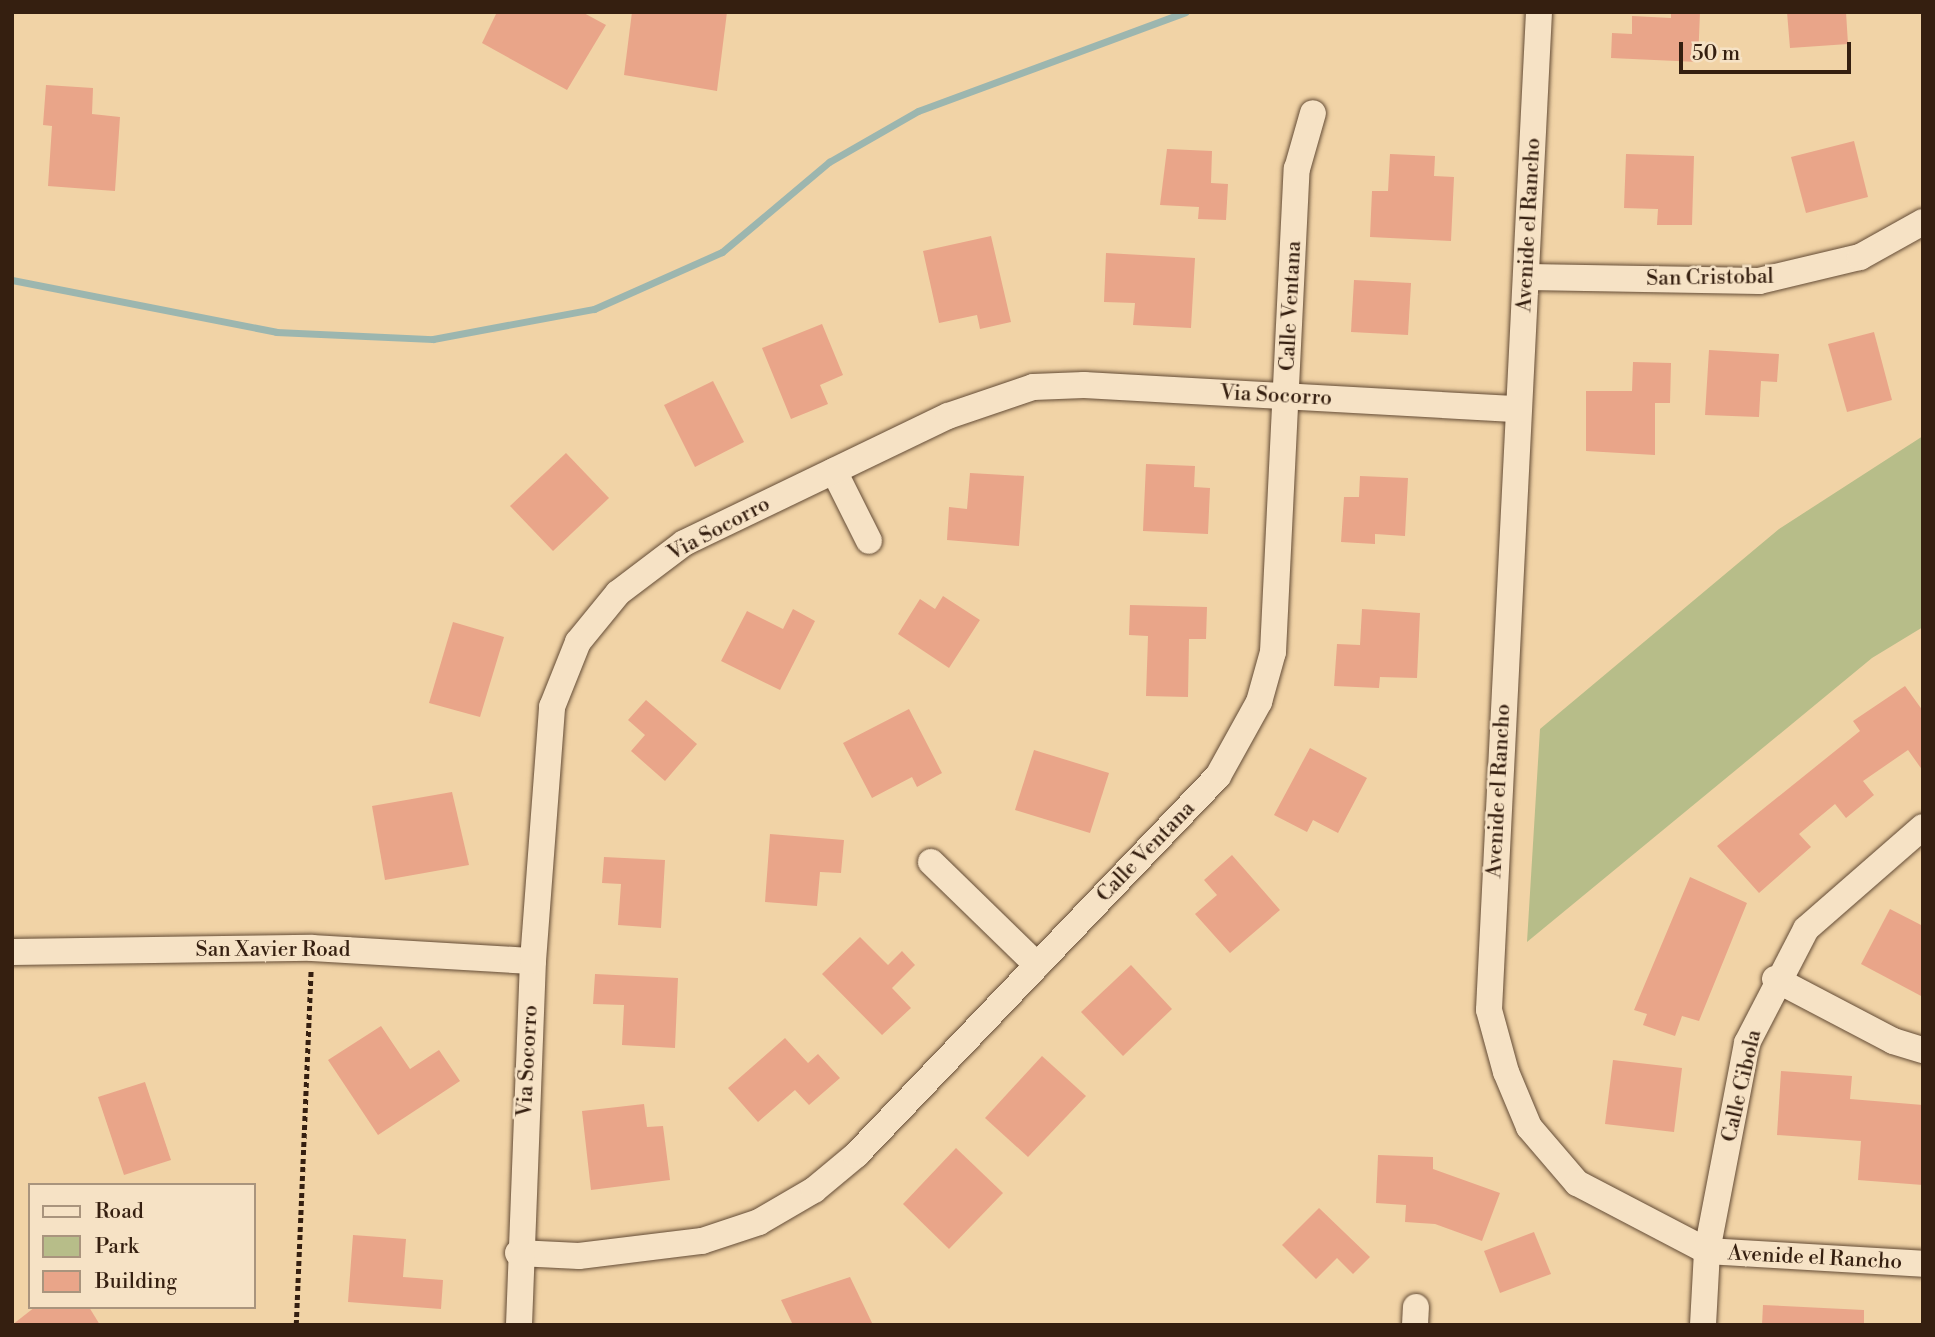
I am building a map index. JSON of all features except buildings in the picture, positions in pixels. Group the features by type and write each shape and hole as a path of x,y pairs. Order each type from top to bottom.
{"street":[{"name":"Avenide el Rancho","path":"1539,12 1528,277 1518,409 1489,1010 1529,1127 1577,1182 1707,1251 1923,1264"},
{"name":"Calle Ventana","path":"518,1253 641,1251 759,1223 814,1190 856,1155 1218,776 1259,702 1278,602 1297,169 1313,113"},
{"name":"San Cristobal","path":"1528,277 1759,281 1860,257 1923,222"},
{"name":"Via Socorro","path":"519,1325 518,1253 533,961 552,708 578,642 618,593 684,543 948,416 1033,387 1518,409"},
{"path":"834,471 869,541"},
{"name":"Calle Cibola","path":"1703,1325 1707,1251 1747,1043 1775,979 1806,929 1923,827"},
{"path":"931,862 1037,965"},
{"name":"San Xavier Road","path":"12,952 312,948 533,961"},
{"path":"1775,979 1893,1041 1923,1050"}],"path":[{"path":"296,1325 312,948"}],"green space":[{"path":"1923,436 1923,627 1872,658 1527,942 1540,729 1779,529"}],"waterway":[{"path":"12,280 276,332 433,339 594,309 722,252 829,162 918,111 1185,12"}]}
